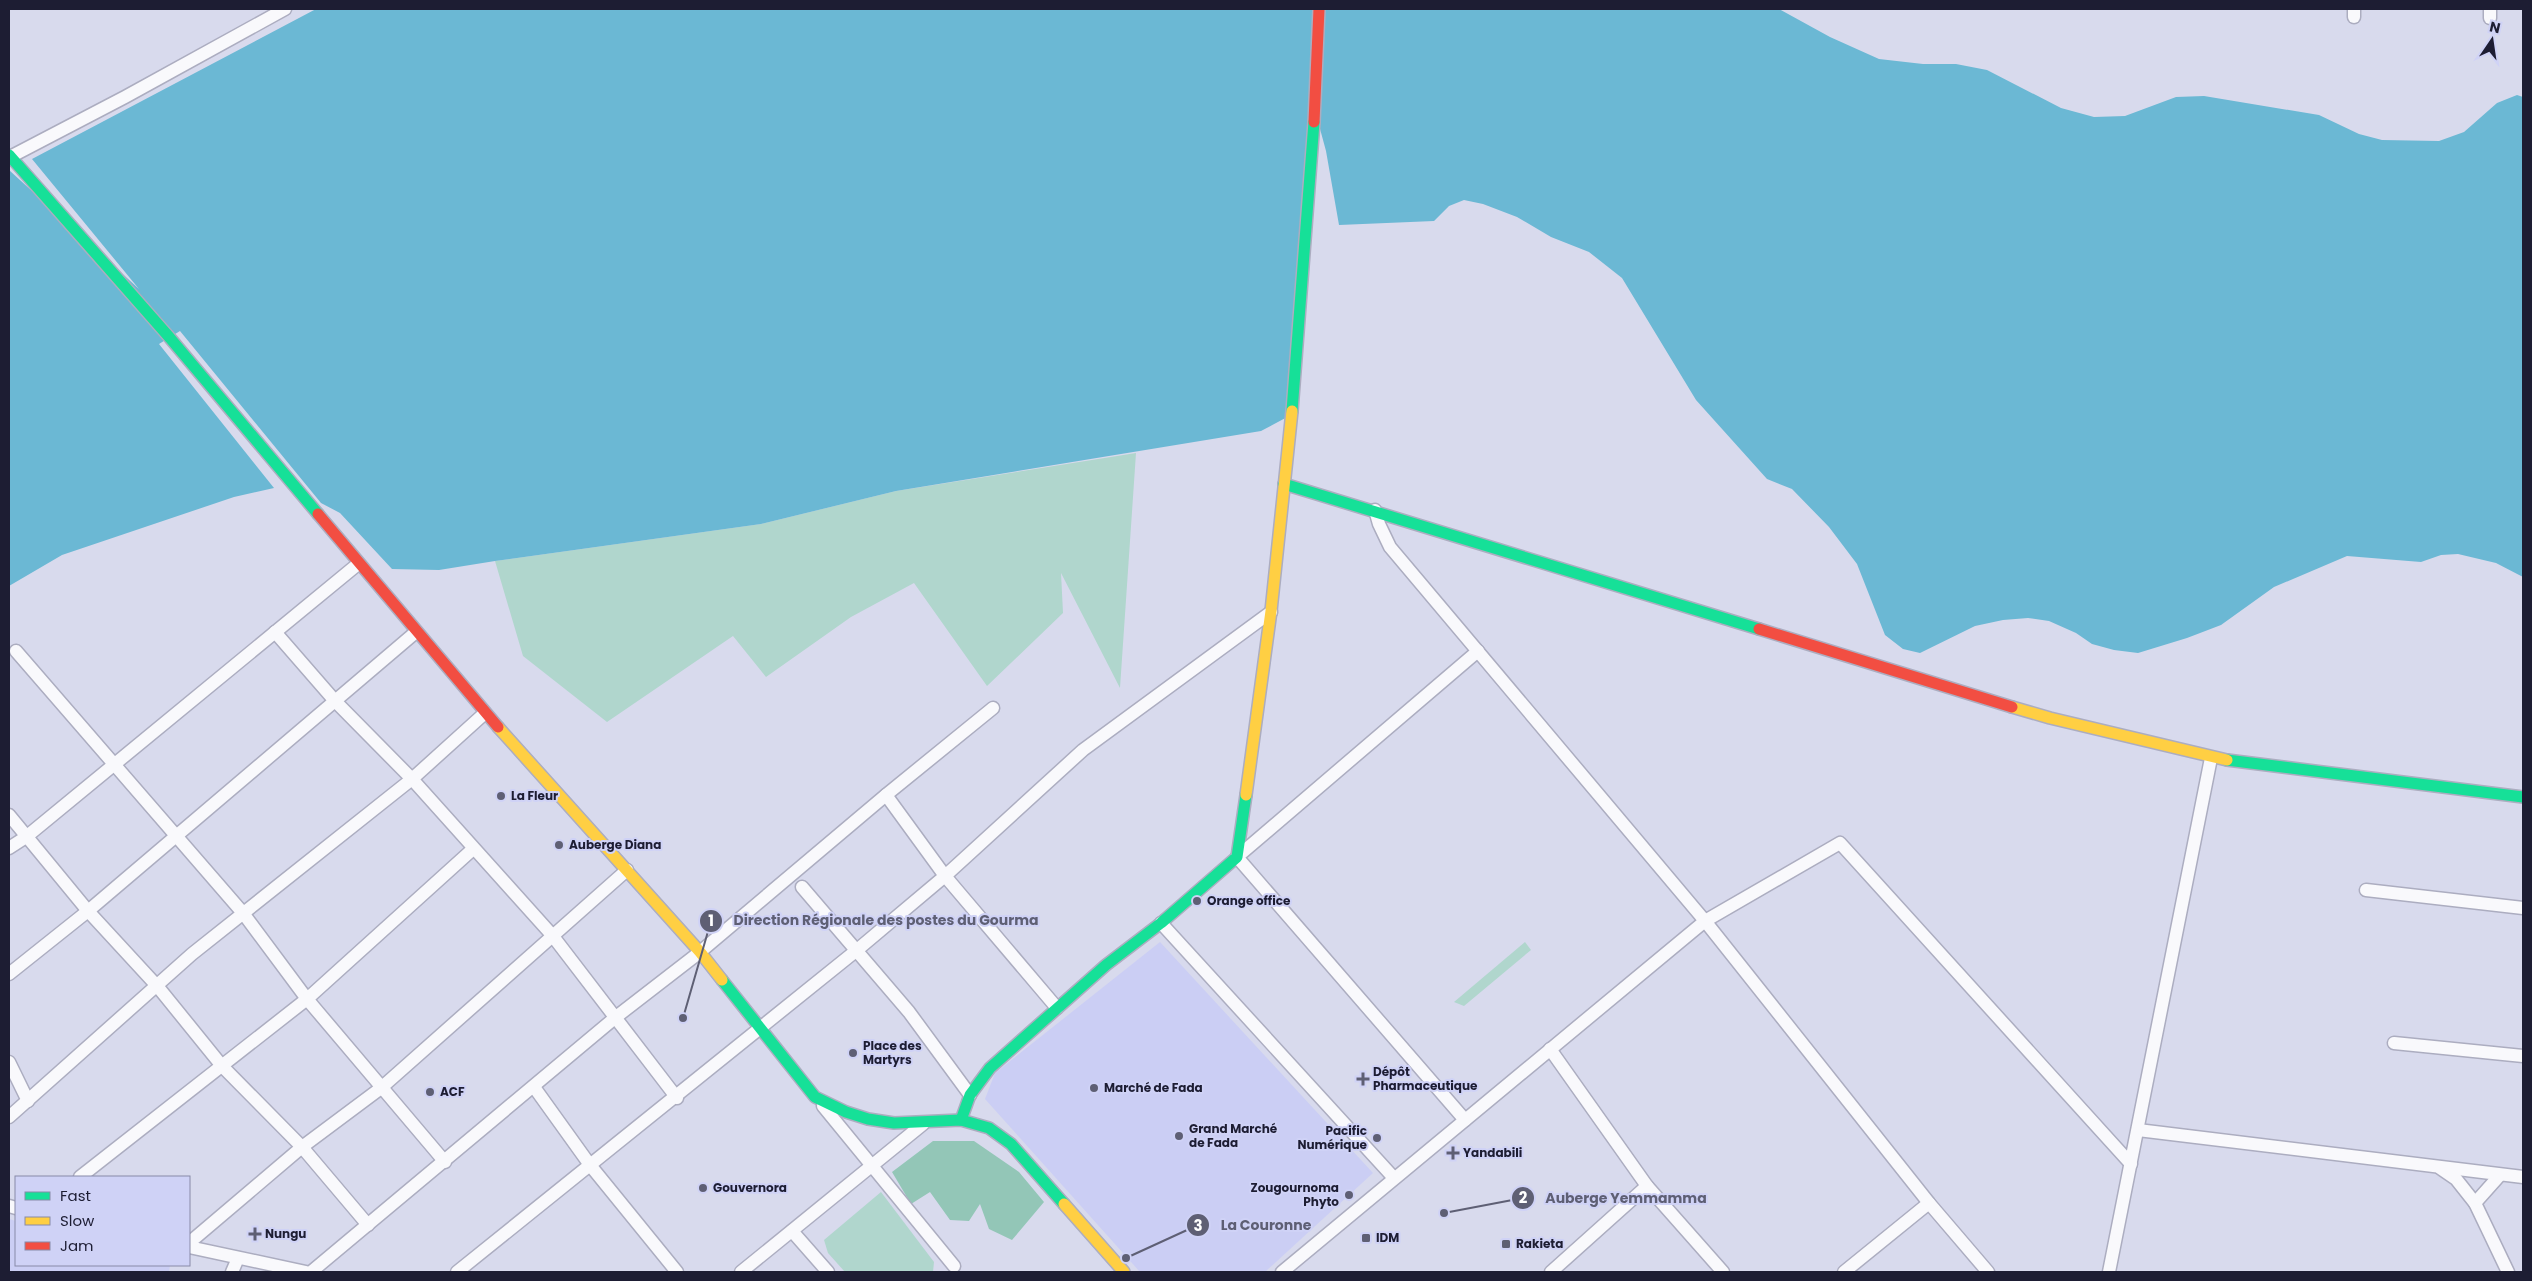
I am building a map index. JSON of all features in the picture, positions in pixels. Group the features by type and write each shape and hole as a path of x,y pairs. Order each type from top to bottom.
{"main road":[{"path":"961,1120 970,1095 990,1068 1106,965 1161,923 1237,857 1271,612 1284,484 1309,212 1319,9"},
{"path":"10,156 170,338 484,713 700,952 815,1097 846,1112 868,1119 894,1123 961,1120 989,1128 1011,1144 1124,1272"},
{"path":"1284,484 1375,510 2050,718 2212,758 2523,797"}],"street":[{"path":"10,156 124,98 285,9"},
{"path":"1375,510 1378,524 1390,547 1705,921 1929,1204 1988,1272"},
{"path":"9,848 26,837 358,564"},
{"path":"457,1272 677,1098 760,1027 857,950 945,876 1083,750 1271,612"},
{"path":"275,632 335,701 412,779 552,935 677,1098"},
{"path":"9,974 88,910 416,632"},
{"path":"16,651 243,913 307,999 445,1162"},
{"path":"1464,1120 1237,857 1478,651"},
{"path":"311,1272 445,1162 616,1017 700,952 886,795 993,708"},
{"path":"9,1117 158,987 192,954 412,779 484,713"},
{"path":"2114,1272 2109,1272 2212,758"},
{"path":"886,795 945,876 1057,1008"},
{"path":"9,815 88,910 158,987 222,1066 302,1147 368,1225"},
{"path":"1282,1272 1705,921 1840,843 2131,1164"},
{"path":"81,1176 307,999 473,849"},
{"path":"190,1244 302,1147 381,1088 627,870"},
{"path":"802,887 909,1012 970,1095"},
{"path":"2366,890 2523,908"},
{"path":"1161,923 1394,1178"},
{"path":"2394,1043 2523,1056"},
{"path":"1550,1049 1647,1186 1723,1272"},
{"path":"9,1062 28,1101"},
{"path":"534,1087 590,1165 677,1272"},
{"path":"815,1097 954,1266"},
{"path":"741,1272 871,1164 925,1123"},
{"path":"2138,1130 2523,1177"},
{"path":"2438,1167 2456,1180 2475,1203 2508,1272"},
{"path":"2475,1203 2500,1175"},
{"path":"1551,1272 1647,1186"},
{"path":"1844,1272 1929,1204"},
{"path":"792,1231 828,1272"},
{"path":"190,1245 238,1258 306,1272"},
{"path":"232,1272 238,1258"}],"shaded area":[{"path":"316,9 1779,9 1830,37 1879,59 1923,64 1956,64 1987,70 2061,108 2094,117 2125,116 2176,97 2204,96 2319,115 2359,134 2382,140 2439,141 2464,132 2497,103 2517,95 2523,97 2523,577 2496,563 2458,554 2441,555 2421,562 2347,556 2274,587 2221,625 2138,653 2114,650 2092,644 2076,633 2049,621 2028,618 2003,620 1975,626 1920,653 1903,649 1885,635 1857,564 1829,527 1792,489 1767,479 1696,400 1622,278 1589,252 1551,237 1517,217 1483,204 1464,200 1449,206 1434,221 1339,225 1326,151 1316,114 1291,415 1261,431 896,491 761,524 439,570 392,569 340,513 321,503 180,331 159,344 274,488 234,497 62,555 9,586 9,170 139,289 32,159"},
{"name":"Grand Marché de Fada","path":"1160,942 1373,1173 1265,1272 1140,1272 985,1099 995,1073"},
{"path":"9,1219 15,1221 15,1266 170,1266 169,1272 9,1272"}],"green space":[{"path":"1136,453 1120,688 1061,573 1063,613 987,686 914,583 851,617 766,677 733,636 607,722 523,656 495,561 761,524 896,491"},
{"path":"1525,942 1531,950 1464,1006 1454,1002"},
{"path":"933,1141 974,1141 1019,1172 1044,1202 1012,1240 989,1229 980,1204 969,1221 950,1220 930,1192 911,1204 892,1172"},
{"path":"881,1192 934,1262 933,1272 845,1272 828,1253 824,1240"}],"traffic: fast":[{"path":"1292,411 1314,122"},
{"path":"9,155 170,338 318,514"},
{"path":"1284,484 1759,629"},
{"path":"2227,760 2523,797"},
{"path":"961,1120 970,1095 990,1068 1106,965 1161,923 1237,857 1246,795"},
{"path":"722,980 815,1097 846,1112 868,1119 894,1123 961,1120 989,1128 1011,1144 1064,1204"}],"traffic: slow":[{"path":"1246,795 1271,611 1292,411"},
{"path":"2012,707 2050,718 2227,760"},
{"path":"498,727 700,952 722,980"},
{"path":"1064,1204 1124,1272"}],"traffic: jam":[{"path":"1314,122 1319,9"},
{"path":"318,514 498,727"},
{"path":"1759,629 2012,707"}],"place":[{"name":"La Fleur","path":"501,796"},
{"name":"Auberge Diana","path":"559,845"},
{"name":"Orange office","path":"1197,901"},
{"name":"Direction Régionale des postes du Gourma","path":"683,1018"},
{"name":"Place des Martyrs","path":"853,1053"},
{"name":"Dépôt Pharmaceutique","path":"1363,1079"},
{"name":"Marché de Fada","path":"1094,1088"},
{"name":"ACF","path":"430,1092"},
{"name":"Grand Marché de Fada","path":"1179,1136"},
{"name":"Pacific Numérique","path":"1377,1138"},
{"name":"Yandabili","path":"1453,1153"},
{"name":"Gouvernora","path":"703,1188"},
{"name":"Zougournoma Phyto","path":"1349,1195"},
{"name":"Auberge Yemmamma","path":"1444,1213"},
{"name":"Nungu","path":"255,1234"},
{"name":"IDM","path":"1366,1238"},
{"name":"Rakieta","path":"1506,1244"},
{"name":"La Couronne","path":"1126,1258"}]}
